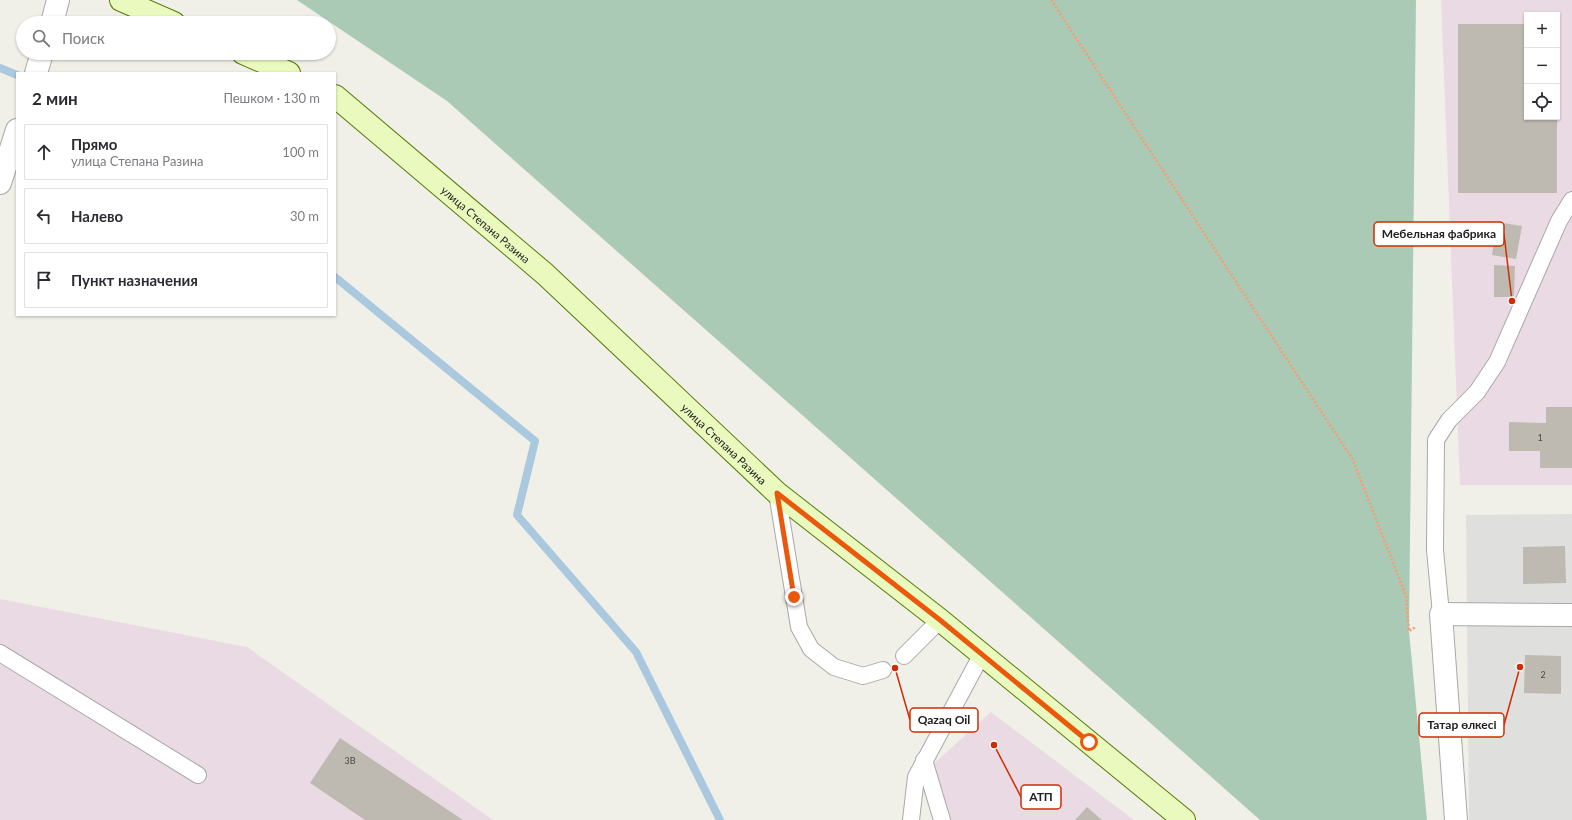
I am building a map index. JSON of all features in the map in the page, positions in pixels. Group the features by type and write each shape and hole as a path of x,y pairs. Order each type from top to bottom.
{"main road":[{"path":"121,0 158,16"},
{"path":"259,60 287,72"},
{"name":"улица Степана Разина","path":"336,97 545,274 777,493 940,620 1184,820"}],"street":[{"path":"54,16 58,0"},
{"path":"36,72 40,60"},
{"path":"0,183 16,133"},
{"path":"1456,820 1441,614 1572,615"}],"lane":[{"path":"1441,614 1435,550 1436,440 1448,420 1477,392 1497,362 1559,221 1572,200"},
{"path":"777,493 799,627 811,649 834,666 863,676 883,670"},
{"path":"904,656 940,620"},
{"path":"0,653 198,775"},
{"path":"911,820 916,777 982,654"},
{"path":"924,760 942,820"}],"path":[{"path":"1051,0 1353,460 1406,596 1409,631 1441,614"}],"shaded area":[{"path":"1441,0 1572,0 1572,485 1460,485"},
{"path":"1572,514 1572,820 1469,820 1466,515"},
{"path":"0,599 247,647 493,820 0,820"},
{"path":"991,712 1134,820 933,820 919,777"}],"green space":[{"path":"297,0 1416,0 1409,631 1427,820 1260,820 447,101 336,26 336,16 321,16"}],"building":[{"path":"1458,24 1524,24 1524,120 1557,120 1557,193 1458,193"},
{"path":"1497,222 1522,226 1516,259 1492,255"},
{"path":"1494,265 1515,266 1514,297 1494,297"},
{"path":"1546,407 1572,407 1572,468 1540,468 1540,451 1509,451 1509,422 1546,423"},
{"path":"1565,546 1566,583 1523,584 1523,547"},
{"path":"1525,655 1561,656 1561,694 1524,693"},
{"path":"340,738 463,820 365,820 310,783"},
{"path":"1087,807 1102,820 1075,820"}],"waterway":[{"path":"0,68 16,75"},
{"path":"336,278 535,441 517,515 636,652 720,820"}],"place":[{"name":"Мебельная фабрика","path":"1512,301"},
{"name":"Татар өлкесі","path":"1520,667"},
{"name":"Qazaq Oil","path":"895,668"},
{"name":"АТП","path":"994,745"}],"route":[{"path":"794,597 777,493 940,620 1089,742"}]}
